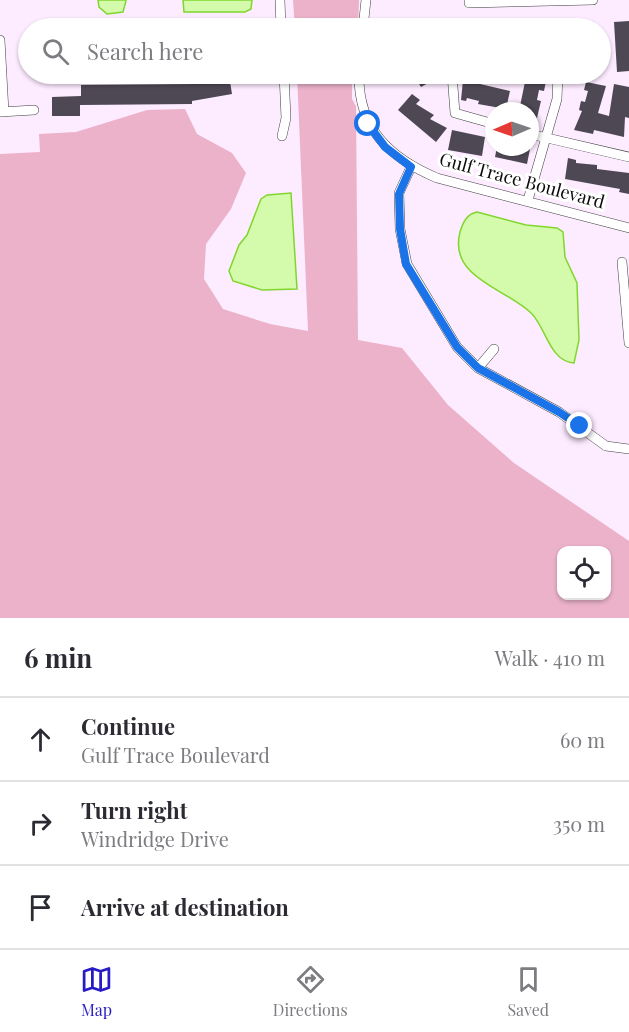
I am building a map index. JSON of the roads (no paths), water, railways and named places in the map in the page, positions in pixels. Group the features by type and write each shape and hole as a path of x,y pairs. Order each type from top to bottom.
{"street":[{"path":"280,0 281,18"},
{"path":"364,18 366,0"},
{"path":"469,2 593,0"},
{"path":"0,40 2,112 34,110"},
{"path":"282,136 286,118 284,84"},
{"name":"Gulf Trace Boulevard","path":"358,84 368,124 385,147 411,167 437,178 629,228"},
{"path":"453,84 455,113 485,121"},
{"path":"528,200 557,99 558,84"},
{"path":"539,136 629,157"},
{"path":"411,167 399,194 400,229 406,264 457,347 478,368 559,412 606,446 629,449"},
{"path":"622,262 629,343"},
{"path":"478,368 494,350"}]}
